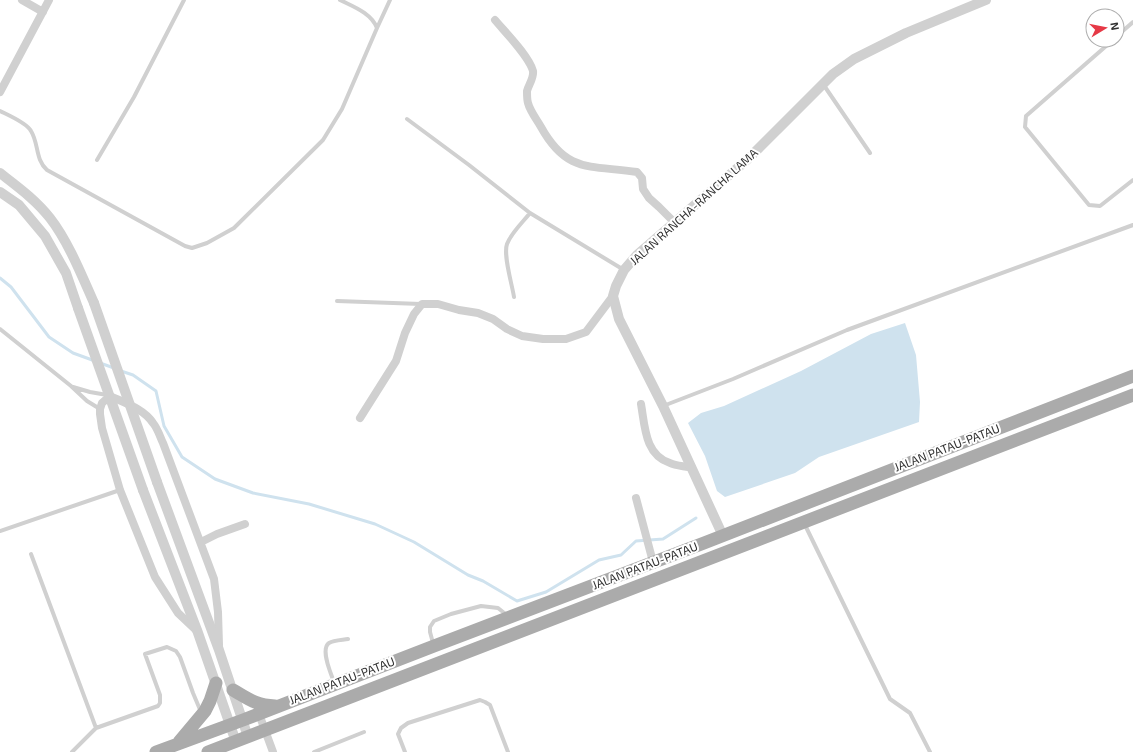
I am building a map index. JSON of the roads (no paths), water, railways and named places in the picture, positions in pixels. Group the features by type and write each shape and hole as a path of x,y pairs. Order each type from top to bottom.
{"main road":[{"name":"JALAN PATAU-PATAU","path":"156,752 723,536 1133,376"},
{"name":"JALAN PATAU-PATAU","path":"208,752 1133,395"},
{"path":"178,743 202,714 210,701 216,683"},
{"path":"233,690 246,699 262,706 278,706"}],"street":[{"path":"22,0 43,12"},
{"path":"0,92 50,0"},
{"name":"JALAN RANCHA-RANCHA LAMA","path":"613,296 624,270 637,256 749,158 833,74 854,59 906,33 986,0"},
{"path":"495,20 529,62 533,72 527,91 528,104 550,142 563,154 581,165 594,168 637,172 642,178 643,189 649,198 675,223"},
{"path":"0,172 30,196 51,218 70,250 94,303 157,482 233,690 236,742"},
{"path":"0,192 19,205 45,236 66,272 143,490 216,683 236,722 248,737"},
{"path":"613,296 619,319 663,406 723,536"},
{"path":"360,418 396,361 405,333 414,314 422,304 438,304 478,314 493,319 507,329 522,336 543,339 566,339 586,332 613,296"},
{"path":"197,630 178,613 155,577 120,490 102,428 100,409 102,403 110,396 141,412 154,423 163,443 214,579 218,612 219,650"},
{"path":"641,404 646,434 650,447 658,457 670,464 692,468"},
{"path":"636,498 653,562"},
{"path":"201,542 217,534 245,524"},
{"path":"259,714 273,752"}],"lane":[{"path":"97,160 134,97 184,0"},
{"path":"340,0 367,15 374,21 377,28"},
{"path":"0,111 23,123 31,130 39,160 47,170 185,246 192,248 198,247 207,244 240,223 323,140 342,109 390,0"},
{"path":"1125,29 1133,22"},
{"path":"1104,48 1026,116 1025,127 1089,205 1100,206 1133,180"},
{"path":"823,84 870,153"},
{"path":"407,119 469,165 530,214 624,270"},
{"path":"514,297 506,256 506,245 530,214"},
{"path":"663,406 733,379 847,330 1133,225"},
{"path":"337,301 422,304"},
{"path":"0,329 71,386 87,401 100,409"},
{"path":"71,386 110,396"},
{"path":"0,531 120,490"},
{"path":"804,523 890,699 910,713 930,752"},
{"path":"31,554 96,728"},
{"path":"434,646 430,627 434,621 481,606 498,608 509,617"},
{"path":"335,684 326,657 326,649 330,643 348,639"},
{"path":"72,752 96,728 154,708 160,703 160,695 146,654 167,647 176,651 180,656 202,714"},
{"path":"405,752 398,734 401,728 408,724 480,700 490,705 508,752"},
{"path":"314,752 364,732"}],"water":[{"path":"905,323 916,355 920,402 919,422 819,457 795,473 725,497 717,491 705,456 688,423 701,413 724,406 801,371 871,334"}],"waterway":[{"path":"0,278 11,287 49,337 73,353 95,361"},
{"path":"100,363 114,368"},
{"path":"121,371 133,375 156,391 164,426 182,457 215,479 253,493 309,504 375,524 414,542 468,575 483,581 517,601 546,592 599,560 621,555 636,541 663,539 696,518"}]}
